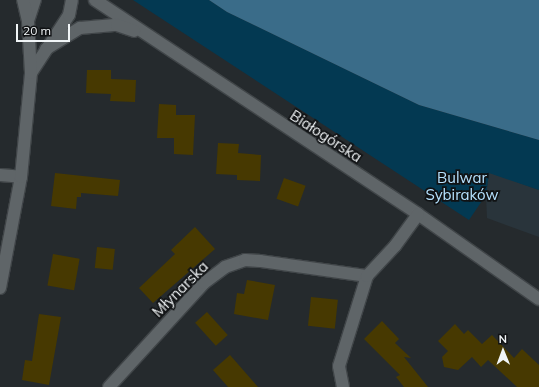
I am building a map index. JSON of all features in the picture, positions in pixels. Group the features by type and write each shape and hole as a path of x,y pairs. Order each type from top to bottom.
{"street":[{"path":"0,288 21,177 31,73 28,21 23,0"},
{"path":"28,21 36,0"},
{"path":"31,73 69,15 72,0"},
{"name":"Białogórska","path":"95,0 418,214 539,299"},
{"path":"46,49 80,28 96,25 117,25 150,37"},
{"path":"0,174 21,177"},
{"path":"343,387 339,366 367,276 395,246 418,214"},
{"name":"Młynarska","path":"109,387 204,283 225,267 245,260 367,276"}],"shaded area":[{"path":"209,0 539,0 539,140 419,105 227,12"},
{"path":"489,172 539,190 539,237 487,218 486,195"}],"green space":[{"name":"Bulwar Sybiraków","path":"133,0 209,0 227,12 419,105 539,140 539,190 489,173 486,195 469,220"}],"building":[{"path":"87,70 111,70 111,79 136,80 135,102 110,101 111,94 86,93"},
{"path":"159,104 176,105 176,115 195,115 193,155 174,154 174,138 157,138"},
{"path":"218,143 239,144 238,153 261,155 260,181 237,180 237,175 216,174"},
{"path":"55,173 120,180 118,196 81,193 81,197 77,197 76,209 51,206"},
{"path":"284,178 306,186 298,207 276,199"},
{"path":"195,227 215,249 153,303 139,288 175,254 171,250"},
{"path":"97,247 115,249 113,270 95,268"},
{"path":"53,254 80,259 74,290 47,286"},
{"path":"247,280 275,285 268,320 234,314 237,293 244,294"},
{"path":"311,297 338,300 335,329 308,326"},
{"path":"207,312 228,335 216,346 195,323"},
{"path":"39,314 61,317 49,385 22,380 25,360 32,361"},
{"path":"382,321 399,339 395,343 411,358 404,357 428,387 404,387 396,377 400,375 364,339"},
{"path":"455,324 464,334 468,330 482,344 492,335 514,358 522,349 539,365 539,387 517,387 488,360 481,367 472,357 458,370 444,367 442,357 448,351 438,341"},
{"path":"230,355 258,387 228,387 213,370"}]}
